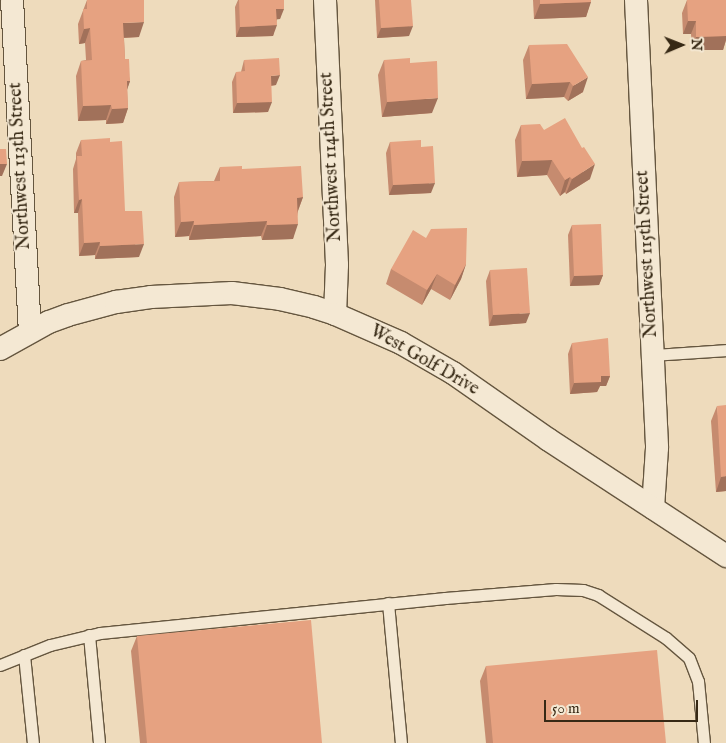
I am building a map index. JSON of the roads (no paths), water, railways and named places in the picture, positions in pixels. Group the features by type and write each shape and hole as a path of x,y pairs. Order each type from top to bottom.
{"street":[{"name":"Northwest 113th Street","path":"12,0 30,332"},
{"name":"Northwest 114th Street","path":"325,0 337,265 335,314"},
{"name":"Northwest 115th Street","path":"636,0 658,448 653,508"},
{"name":"West Golf Drive","path":"0,349 30,332 89,308 133,300 171,296 248,294 280,299 335,314 400,343 453,374 549,440 726,556"}],"lane":[{"path":"653,355 726,350"},
{"path":"0,666 24,655 89,635 388,603 566,589 583,590 598,595 674,644 689,658 698,681 704,743"},
{"path":"388,603 401,743"},
{"path":"89,635 99,743"},
{"path":"24,655 33,743"}]}
